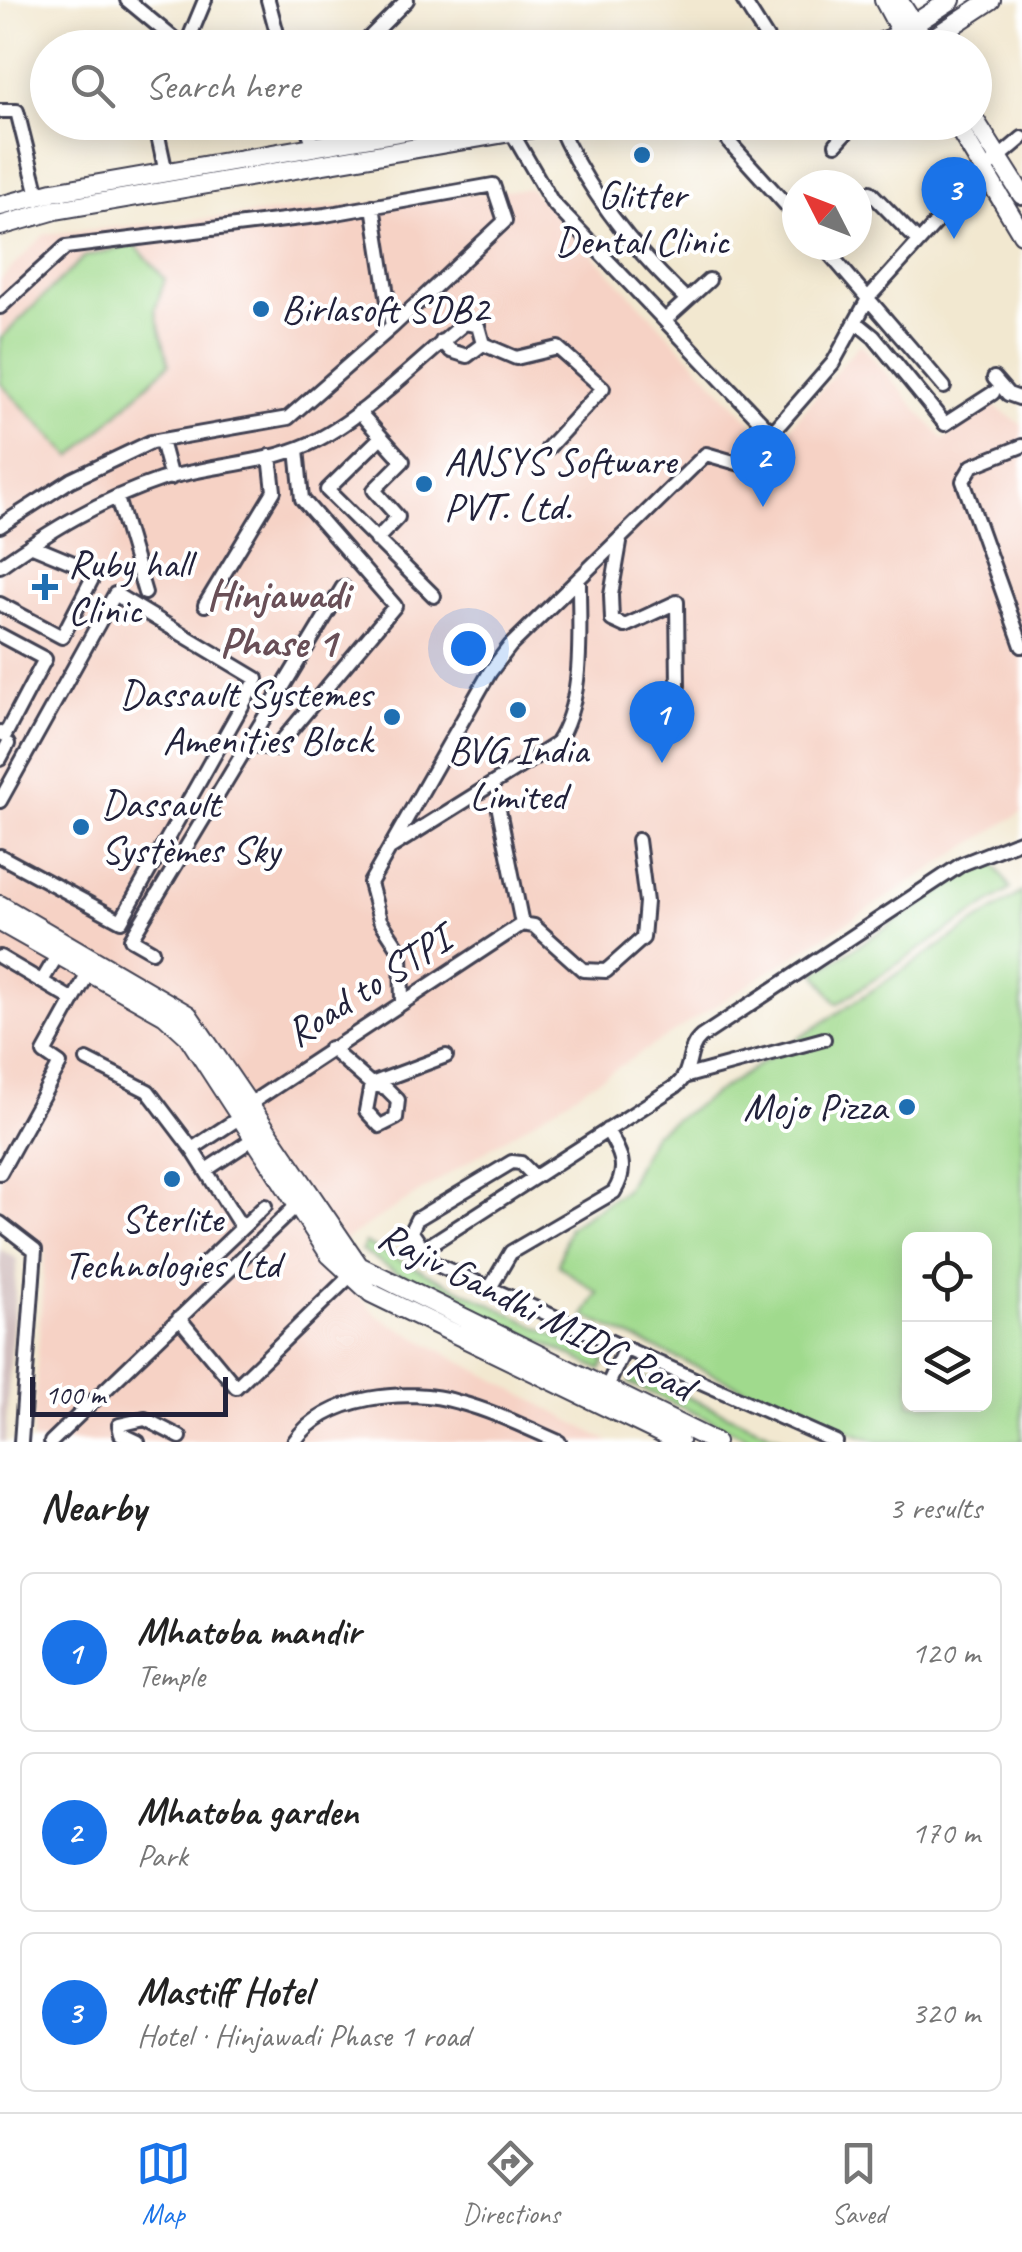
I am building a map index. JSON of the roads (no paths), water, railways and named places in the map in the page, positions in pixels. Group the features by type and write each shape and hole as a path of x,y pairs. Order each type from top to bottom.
{"main road":[{"path":"884,0 907,30"},
{"path":"898,0 911,30"},
{"path":"925,30 951,0"},
{"path":"936,30 990,0"},
{"path":"0,206 38,195 350,140"},
{"path":"0,226 56,210 464,140"},
{"path":"965,140 1022,234"},
{"path":"989,140 1022,194"},
{"name":"Rajiv Gandhi MIDC Road","path":"0,905 174,1003 200,1027 256,1137 349,1277 371,1293 679,1442"},
{"name":"Rajiv Gandhi MIDC Road","path":"0,922 165,1015 188,1036 359,1266 715,1442"}],"street":[{"path":"127,0 163,30"},
{"path":"192,30 205,0"},
{"path":"377,30 407,0"},
{"path":"743,0 762,30"},
{"path":"269,1 276,30"},
{"path":"0,111 17,111 38,195"},
{"path":"402,1001 401,952 380,920 370,883 490,672 510,646 579,583 706,454 744,465 833,364 870,297 982,171 1022,138"},
{"path":"158,140 166,173"},
{"path":"312,140 314,146"},
{"path":"516,140 552,202 772,432"},
{"path":"567,140 570,153 633,249 687,300"},
{"path":"728,140 782,200"},
{"path":"836,144 840,140"},
{"path":"0,307 66,248 373,206 493,185 505,221 288,418 162,440 71,480 0,526"},
{"path":"872,194 919,242"},
{"path":"373,206 392,326"},
{"path":"836,260 944,387"},
{"path":"665,320 709,280"},
{"path":"0,566 66,519 116,498 170,478 296,449 359,412 465,323 478,326 483,344"},
{"path":"857,324 874,338 945,424 993,394"},
{"path":"442,341 467,356 483,344"},
{"path":"483,344 516,358 558,348 603,388 548,448"},
{"path":"994,378 1008,394 1022,400"},
{"path":"359,412 402,461 374,490 398,517 376,540"},
{"path":"380,436 327,490 434,596"},
{"path":"162,440 170,478"},
{"path":"1022,446 972,466 964,480 1022,646"},
{"path":"248,744 275,749 395,606 302,499 296,449"},
{"path":"205,605 274,491 270,456"},
{"path":"116,498 145,593"},
{"path":"621,540 610,595 612,620 625,626 677,602 678,686"},
{"path":"0,604 62,637 92,579 88,569 30,545"},
{"path":"388,850 556,744 566,730 578,662 579,583"},
{"path":"152,951 131,939 343,587"},
{"path":"0,801 115,594 258,679 121,920 0,856"},
{"path":"0,635 44,659 5,734 0,759"},
{"path":"498,805 522,924 534,926 583,970 606,971 643,938 646,902 638,840"},
{"path":"687,1076 693,1046 702,1038 962,864 1022,840"},
{"name":"Road to STPI","path":"192,1149 330,1048 522,924"},
{"path":"42,981 58,954"},
{"path":"0,958 73,1000"},
{"path":"0,1173 60,1064 44,1054 89,972"},
{"path":"422,1250 687,1076 824,1039"},
{"path":"330,1048 371,1084 446,1056"},
{"path":"87,1060 148,1091 192,1149 242,1228"},
{"path":"490,1288 512,1252 614,1192 624,1176 622,1156 607,1130"},
{"path":"206,1170 256,1137"},
{"path":"535,1177 521,1163 512,1162 417,1219 411,1231 433,1263 836,1442"},
{"path":"52,1442 298,1204"},
{"path":"205,1264 264,1206"},
{"path":"0,1223 34,1250 20,1442"},
{"path":"179,1318 236,1386 349,1277"},
{"path":"606,1389 625,1348"},
{"path":"294,1442 319,1418 340,1408 406,1395 457,1401 560,1442"},
{"path":"138,1442 121,1434 119,1425 145,1420 180,1437"}],"place":[{"name":"Glitter Dental Clinic","path":"642,155"},
{"name":"Mastiff Hotel","path":"954,239"},
{"name":"Birlasoft SDB2","path":"261,309"},
{"name":"ANSYS Software PVT. Ltd.","path":"424,484"},
{"name":"Mhatoba garden","path":"763,507"},
{"name":"Ruby hall Clinic","path":"45,587"},
{"name":"BVG India Limited","path":"518,710"},
{"name":"Dassault Systemes Amenities Block","path":"392,717"},
{"name":"Mhatoba mandir","path":"662,763"},
{"name":"Dassault Systèmes Sky","path":"81,827"},
{"name":"Mojo Pizza","path":"907,1107"},
{"name":"Sterlite Technologies Ltd","path":"172,1179"}],"district":[{"name":"Hinjawadi Phase 1","path":"278,618"}]}
